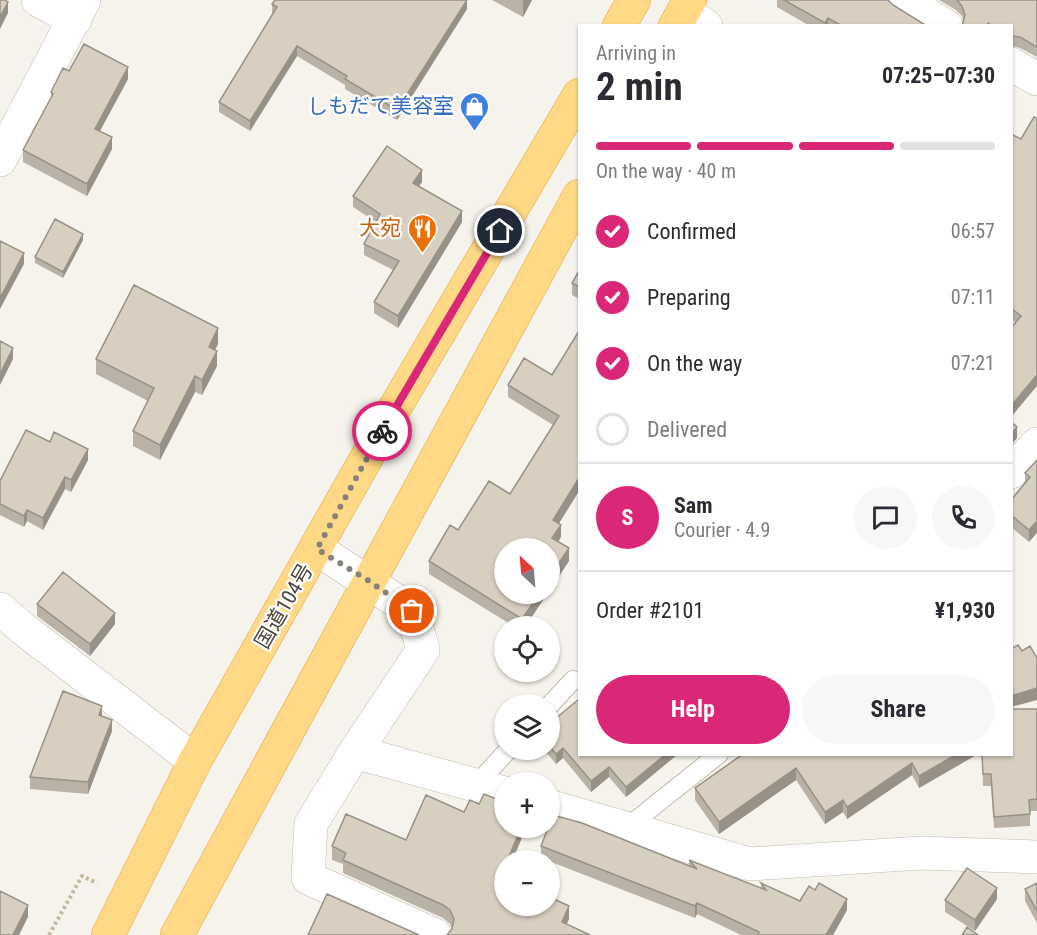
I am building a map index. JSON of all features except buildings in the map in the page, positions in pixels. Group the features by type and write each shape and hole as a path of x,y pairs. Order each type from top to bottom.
{"highway":[{"path":"621,24 634,0"},
{"name":"国道104号","path":"108,935 195,761 317,549 393,411 578,97"},
{"path":"177,935 578,198"}],"street":[{"path":"0,160 79,10 38,0"},
{"path":"903,0 943,24"},
{"path":"1013,65 1037,79"},
{"path":"1013,470 1037,444"},
{"path":"317,549 412,611 423,650 355,752 311,824 308,878 435,935"},
{"path":"0,609 195,761"},
{"path":"355,752 490,788"},
{"path":"560,809 750,864 921,853 1037,857"}],"lane":[{"path":"560,694 573,680"},
{"path":"625,829 716,756"},
{"path":"490,788 503,760"}],"path":[{"path":"49,935 82,876 100,884 94,894"}],"way so far":[{"path":"382,431 317,549 412,611"}],"place":[{"name":"しもだて美容室","path":"475,132"},
{"name":"大宛","path":"422,254"}],"route":[{"path":"382,431 500,231"}]}
